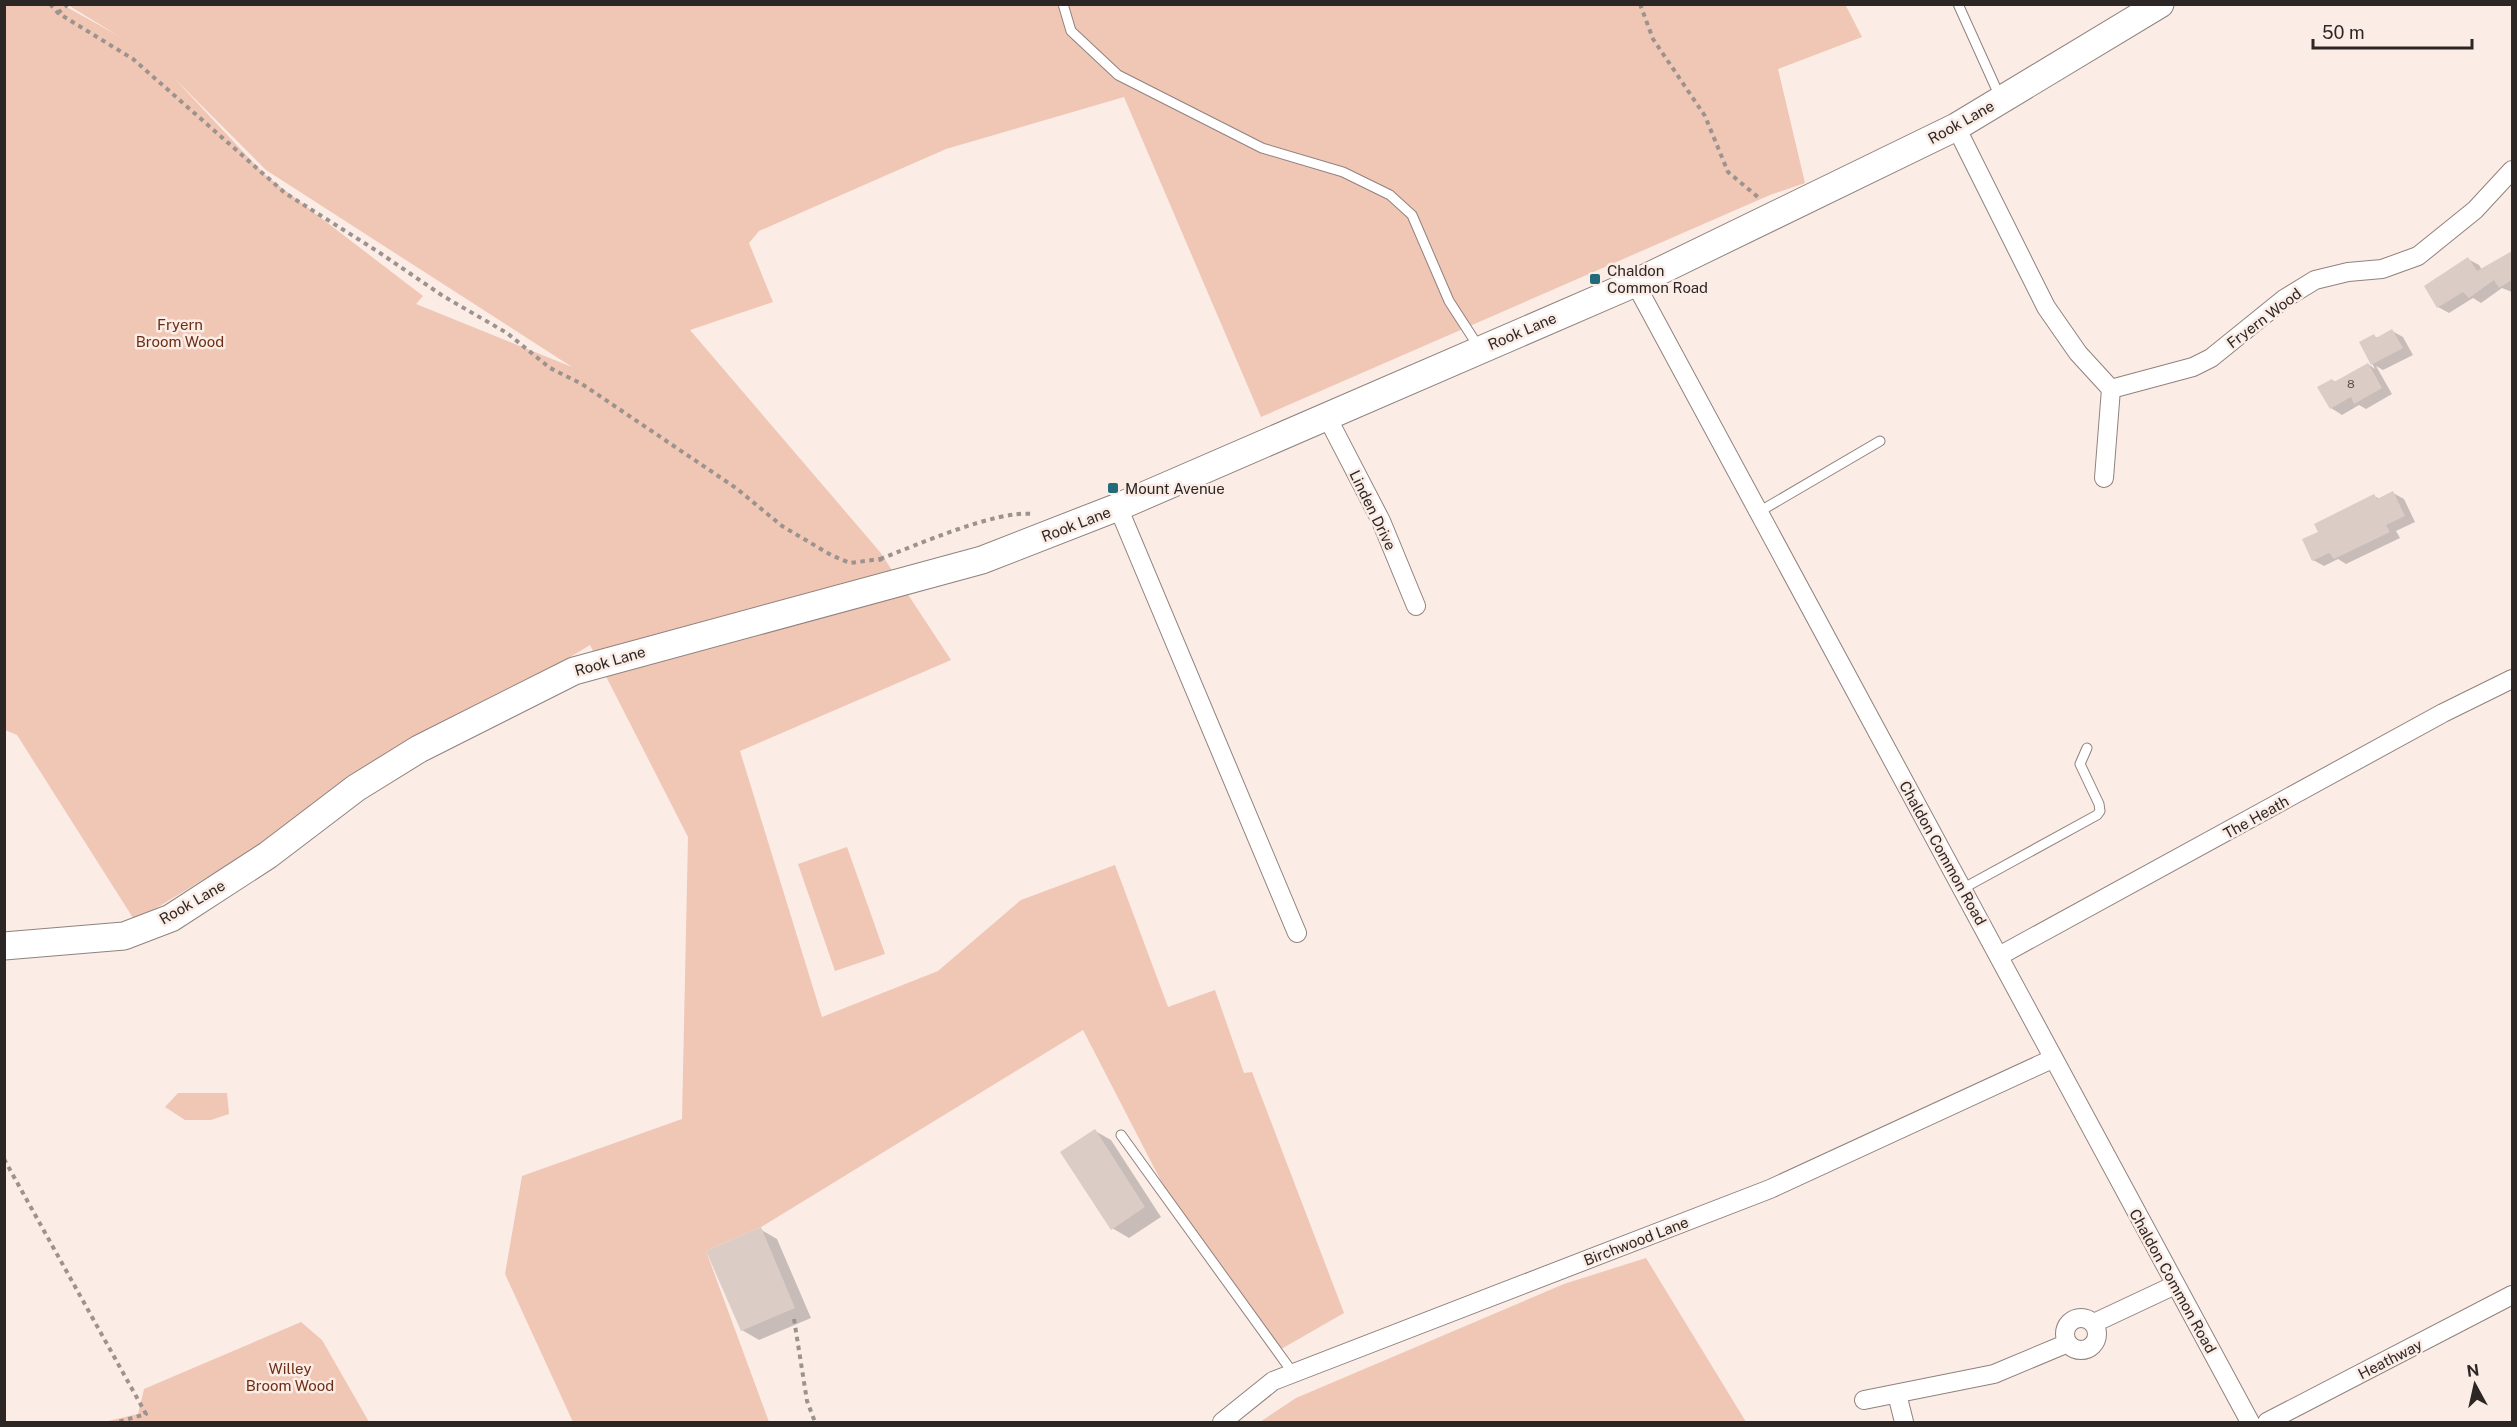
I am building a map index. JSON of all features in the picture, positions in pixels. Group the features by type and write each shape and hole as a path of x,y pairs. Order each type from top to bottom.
{"main road":[{"name":"Rook Lane","path":"4,946 124,936 171,918 268,855 356,788 419,748 574,671 982,560 1118,507 1635,283 1956,126 2160,4"}],"street":[{"path":"1956,126 2046,307 2078,353 2111,389 2104,478"},
{"name":"Fryern Wood","path":"2111,389 2193,367 2211,358 2284,299 2315,280 2348,272 2382,269 2418,256 2475,210 2512,170"},
{"name":"Chaldon Common Road","path":"1635,283 2250,1422"},
{"name":"Linden Drive","path":"1326,415 1381,521 1416,606"},
{"path":"1118,507 1297,933"},
{"name":"The Heath","path":"2000,956 2443,713 2512,679"},
{"name":"Birchwood Lane","path":"1222,1422 1273,1381 1770,1190 2052,1059"},
{"path":"1864,1400 1994,1374 2067,1343 2065,1332 2073,1319 2086,1318 2094,1323 2175,1285"},
{"name":"Heathway","path":"2267,1422 2512,1295"},
{"path":"1897,1394 1904,1422"}],"lane":[{"path":"1063,4 1071,31 1118,75 1262,148 1343,172 1390,195 1412,215 1449,300 1480,350"},
{"path":"1958,4 2001,100"},
{"path":"1758,513 1880,441"},
{"path":"1962,889 2097,816 2100,811 2099,804 2079,764 2087,748"},
{"path":"1121,1135 1293,1373"}],"path":[{"path":"50,4 58,13 133,59 285,193 443,296 507,333 550,368 582,384 736,488 782,526 831,555 850,563 880,559 956,530 1020,513 1038,515 1057,531"},
{"path":"58,13 68,4"},
{"path":"1640,4 1653,39 1705,116 1728,172 1758,196 1768,218"},
{"path":"880,559 892,584"},
{"path":"4,1159 146,1414 118,1422"},
{"path":"794,1319 807,1401 815,1422"}],"green space":[{"name":"Fryern Broom Wood","path":"1845,4 1862,37 1778,69 1805,183 1770,195 1261,417 1124,97 946,149 759,231 749,243 773,302 690,330 880,552 951,660 740,751 822,1017 938,971 1021,900 1115,865 1168,1007 1215,990 1244,1073 1252,1072 1344,1313 1276,1352 1176,1210 1083,1030 761,1227 706,1251 769,1422 573,1422 505,1274 522,1176 682,1119 688,837 590,645 135,921 17,735 5,730 5,5 63,5 117,35 68,5","holes":["173,77 266,170 572,367 416,304 423,296 265,175"]},
{"path":"847,847 885,954 835,971 798,864"},
{"path":"178,1093 227,1093 229,1114 211,1120 185,1120 165,1107"},
{"path":"1646,1258 1746,1422 1260,1422 1296,1398 1564,1284"},
{"name":"Willey Broom Wood","path":"301,1322 322,1340 369,1422 104,1422 138,1414 144,1389"}],"building":[{"path":"2512,251 2512,280 2499,288 2494,280 2469,298 2463,292 2437,308 2424,286 2468,257 2477,271"},
{"path":"2392,329 2403,348 2371,365 2359,342 2374,334 2376,338"},
{"path":"2368,363 2382,388 2354,404 2351,397 2330,409 2317,387 2332,379 2334,382"},
{"path":"2393,491 2405,516 2386,525 2390,532 2334,559 2329,553 2312,561 2302,539 2318,532 2314,524 2374,494 2377,499"},
{"path":"1095,1129 1145,1207 1111,1230 1060,1152"},
{"path":"761,1227 795,1308 741,1331 706,1251"}],"place":[{"name":"Chaldon Common Road","path":"1595,279"},
{"name":"Mount Avenue","path":"1113,488"}]}
